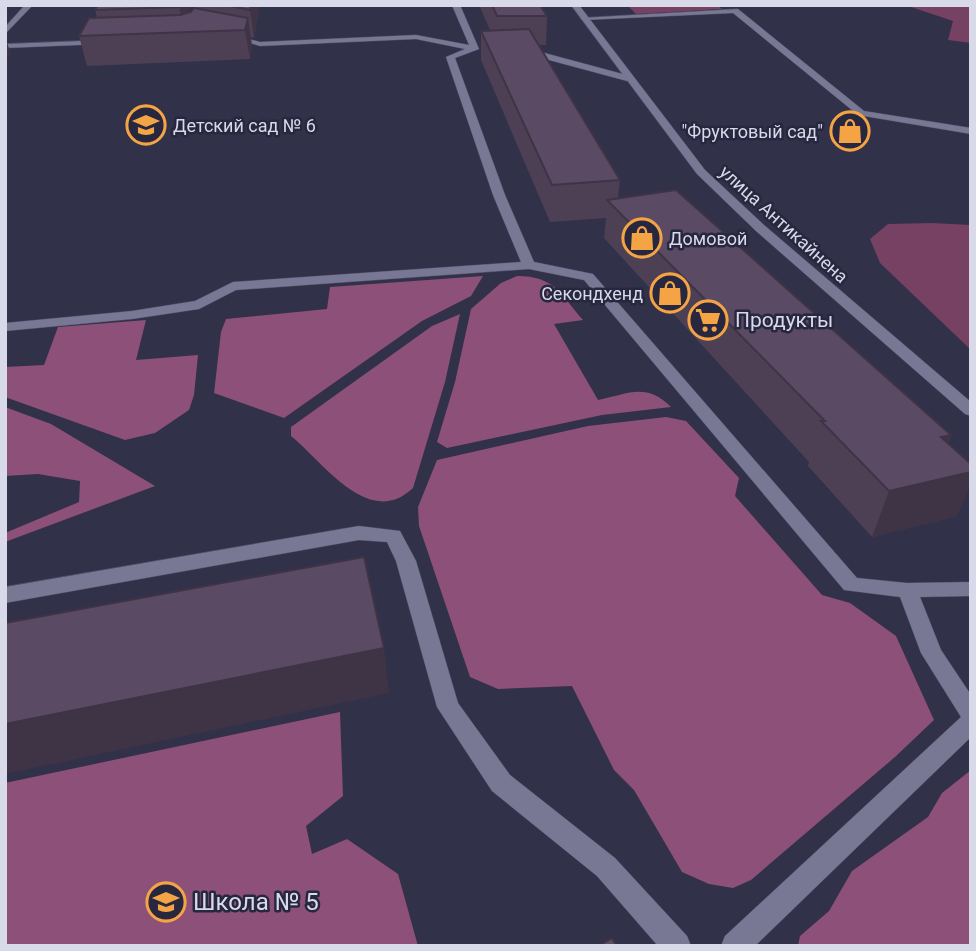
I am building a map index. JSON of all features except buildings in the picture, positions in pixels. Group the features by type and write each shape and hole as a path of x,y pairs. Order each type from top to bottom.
{"street":[{"path":"5,32 29,5"},
{"path":"456,5 481,49"},
{"path":"580,9 735,11 861,113 971,131"},
{"name":"улица Антикайнена","path":"580,9 627,78 701,173 760,228 971,411"},
{"path":"218,34 260,44 416,37 481,49"},
{"path":"5,46 116,41"},
{"path":"481,49 450,57 499,195 529,265"},
{"path":"513,51 527,51 559,62 627,78"},
{"path":"559,62 614,59"},
{"path":"5,327 132,315 199,305 233,286 529,265 588,277 851,584 907,590 971,589"},
{"path":"5,595 359,533 393,536 406,561 448,708 502,783 606,867 677,946"},
{"path":"907,590 932,653 971,714"},
{"path":"735,946 971,722"}],"shaded area":[{"path":"717,5 722,9 636,14 629,7"},
{"path":"905,5 971,5 971,43 948,40 953,21"},
{"path":"888,224 971,225 971,350 880,263 870,239"},
{"path":"483,276 471,296 422,321 284,418 214,393 221,332 226,319 327,309 330,287"},
{"path":"517,276 549,283 583,320 554,324 598,400 645,392 662,399 671,407 602,415 447,448 437,442 455,382 471,309 501,283"},
{"path":"460,314 445,382 413,488 396,499 380,501 364,497 332,475 291,436 291,427 432,326"},
{"path":"146,320 136,360 198,355 194,395 189,410 155,433 125,440 5,397 5,367 44,365 58,327"},
{"path":"5,407 51,424 155,486 5,542 5,533 79,502 80,481 38,474 5,476"},
{"path":"666,417 686,421 739,478 735,496 822,595 850,603 896,636 934,720 895,757 751,880 733,888 709,884 682,872 634,790 614,770 572,686 498,689 470,677 419,526 418,507 437,460 588,426"},
{"path":"340,712 343,796 306,826 312,854 347,839 398,874 418,946 5,946 5,783"},
{"path":"971,770 971,946 798,946 800,936 829,911 852,871 928,817 942,793"}],"place":[{"name":"Детский сад № 6","path":"146,125"},
{"name":"\"Фруктовый сад\"","path":"850,131"},
{"name":"Домовой","path":"642,238"},
{"name":"Секондхенд","path":"670,293"},
{"name":"Продукты","path":"708,320"},
{"name":"Школа № 5","path":"166,902"}]}
